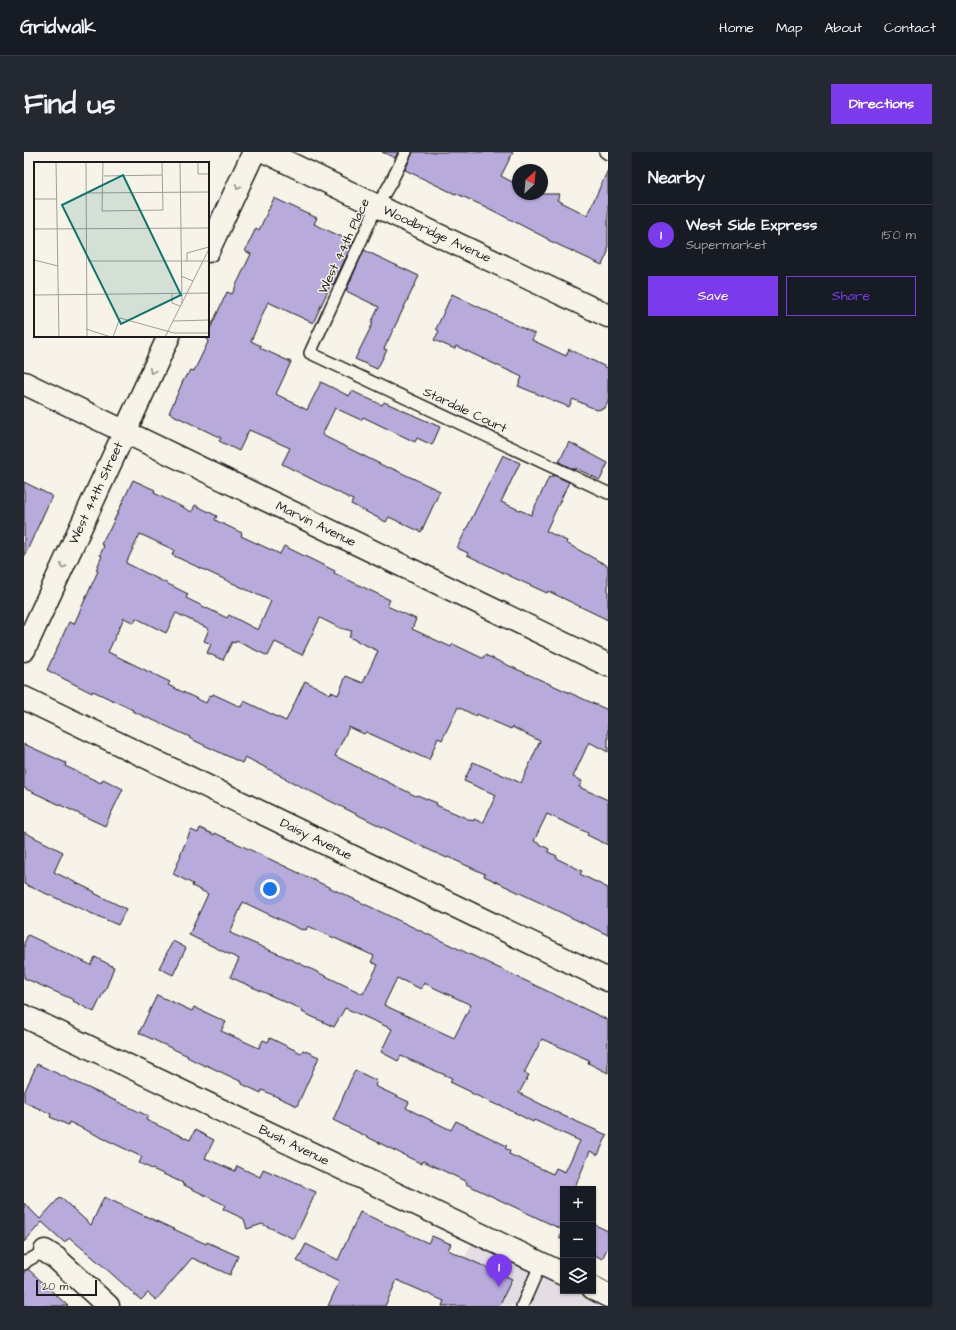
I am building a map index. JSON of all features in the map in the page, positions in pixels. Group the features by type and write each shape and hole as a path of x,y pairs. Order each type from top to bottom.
{"street":[{"path":"209,250 254,152"},
{"name":"Woodbridge Avenue","path":"266,152 608,316"},
{"name":"West 44th Street","path":"24,650 169,337"},
{"name":"Marvin Avenue","path":"24,383 608,665"},
{"name":"Daisy Avenue","path":"24,698 608,980"},
{"name":"Bush Avenue","path":"24,1016 560,1272"},
{"path":"45,1251 56,1258 108,1306"},
{"path":"596,1290 608,1296"}],"lane":[{"name":"West 44th Place","path":"310,352 378,206 406,152"},
{"name":"Stardale Court","path":"310,352 608,493"},
{"path":"24,1264 45,1251"},
{"path":"522,1306 541,1263"}],"shaded area":[{"path":"477,1233 560,1273 560,1294 596,1294 608,1306 441,1306"}],"building":[{"path":"382,152 398,152 395,158"},
{"path":"413,152 513,152 501,176 512,182 512,200 548,200 548,194 560,194 557,200 587,215 608,170 608,252 602,265 548,240 486,207 405,170"},
{"path":"274,198 317,218 314,224 353,242 313,323 268,302 251,341 261,346 260,348 291,362 276,394 307,410 321,382 349,396 352,391 382,405 384,402 440,427 432,445 417,438 415,442 363,417 361,420 335,408 322,435 388,468 389,467 440,491 421,532 389,517 386,522 351,504 353,500 282,464 290,448 249,430 239,451 219,441 221,438 169,413 183,381 191,370 194,371 209,340 205,338 209,337 209,331 227,292 232,294 251,254 245,251 256,228 259,230"},
{"path":"364,250 419,276 384,349 387,350 377,369 355,359 373,323 371,323 379,307 346,291"},
{"path":"452,294 535,334 532,340 566,356 569,349 608,368 608,402 605,408 597,410 573,399 569,407 518,386 522,377 456,346 455,349 434,340 439,331 436,329"},
{"path":"569,442 608,463 600,480 559,462"},
{"path":"503,455 520,463 501,502 531,515 549,477 552,478 553,475 569,482 546,531 567,541 566,543 608,566 608,620 548,591 547,593 512,577 467,555 468,553 457,548"},
{"path":"133,480 155,490 154,493 192,512 195,505 217,516 215,520 242,533 241,536 280,554 284,546 335,571 334,573 390,600 387,606 416,619 412,629 451,647 453,644 482,658 485,655 608,710 608,752 589,742 573,777 582,781 579,787 608,800 608,845 587,835 588,833 547,814 534,841 549,849 548,852 557,856 556,858 582,871 580,874 608,888 608,935 484,876 485,874 425,848 245,757 242,763 93,691 92,693 47,670 69,622 74,624 98,571 96,570 102,556 100,555 104,546 101,544 109,531","holes":["140,534 174,550 172,555 271,601 258,630 229,615 227,618 186,598 188,594 126,563","176,613 209,629 204,641 211,644 207,653 223,660 232,642 235,643 236,641 268,656 275,642 302,655 320,618 340,628 352,631 349,637 378,651 363,683 346,676 338,695 331,692 330,694 305,681 286,721 244,701 241,707 213,694 212,696 210,695 206,703 168,685 170,682 108,652 124,618 134,623 136,618 166,633","458,707 476,716 477,714 511,729 512,727 540,741 521,783 473,762 464,781 496,795 483,823 474,819 473,821 436,805 437,803 417,795 416,796 335,756 349,727 364,734 366,732 429,760 438,738 442,740"]},
{"path":"24,482 52,496 24,557"},
{"path":"24,744 66,763 65,766 101,783 103,779 123,789 105,826 24,788"},
{"path":"200,828 214,835 215,833 608,1020 608,1073 588,1063 589,1060 542,1039 524,1073 529,1075 519,1093 564,1116 607,1135 598,1155 590,1151 575,1186 560,1186 560,1229 466,1184 467,1182 423,1161 422,1164 333,1120 355,1070 377,1081 375,1086 409,1102 406,1108 451,1130 456,1121 507,1146 505,1148 510,1151 509,1154 553,1174 556,1168 565,1172 580,1141 534,1120 533,1122 500,1105 499,1106 471,1093 450,1082 452,1078 401,1056 398,1061 381,1052 392,1029 345,1008 334,1027 302,1012 303,1010 230,977 239,959 189,935 208,894 192,886 193,884 173,874 191,830 198,833","holes":["243,902 302,930 306,930 308,926 374,956 371,962 378,965 363,994 288,958 230,933","397,978 421,989 424,983 471,1005 454,1038 384,1005"]},
{"path":"24,832 63,852 54,872 126,909 118,925 24,884"},
{"path":"28,935 91,965 95,957 114,967 105,991 94,1012 73,1001 74,1000 24,978 24,943"},
{"path":"173,941 186,948 173,975 159,968"},
{"path":"157,995 192,1011 194,1007 226,1022 221,1031 259,1048 263,1040 268,1042 270,1038 301,1053 303,1050 319,1057 297,1106 262,1090 261,1093 242,1084 242,1082 206,1065 205,1066 187,1057 188,1056 139,1033"},
{"path":"37,1064 148,1116 146,1120 190,1140 195,1130 214,1140 205,1158 235,1171 237,1166 260,1177 263,1169 316,1192 294,1239 262,1224 247,1229 244,1219 223,1209 225,1205 182,1184 183,1183 139,1163 142,1157 69,1122 68,1125 50,1117 51,1114 24,1102 24,1093"},
{"path":"60,1197 91,1225 104,1197 206,1244 207,1242 238,1256 230,1275 192,1258 156,1300 148,1293 141,1300 70,1238 64,1242 42,1222 24,1242 24,1203 40,1219"},
{"path":"360,1212 428,1243 432,1236 451,1244 448,1250 512,1279 499,1306 442,1306 444,1301 397,1280 385,1306 328,1306 339,1282 297,1261 306,1244 338,1260"},
{"path":"596,1225 608,1231 608,1247 602,1259 596,1256"},
{"path":"28,1269 68,1306 24,1306 24,1271"}],"place":[{"name":"West Side Express","path":"499,1287"}]}
